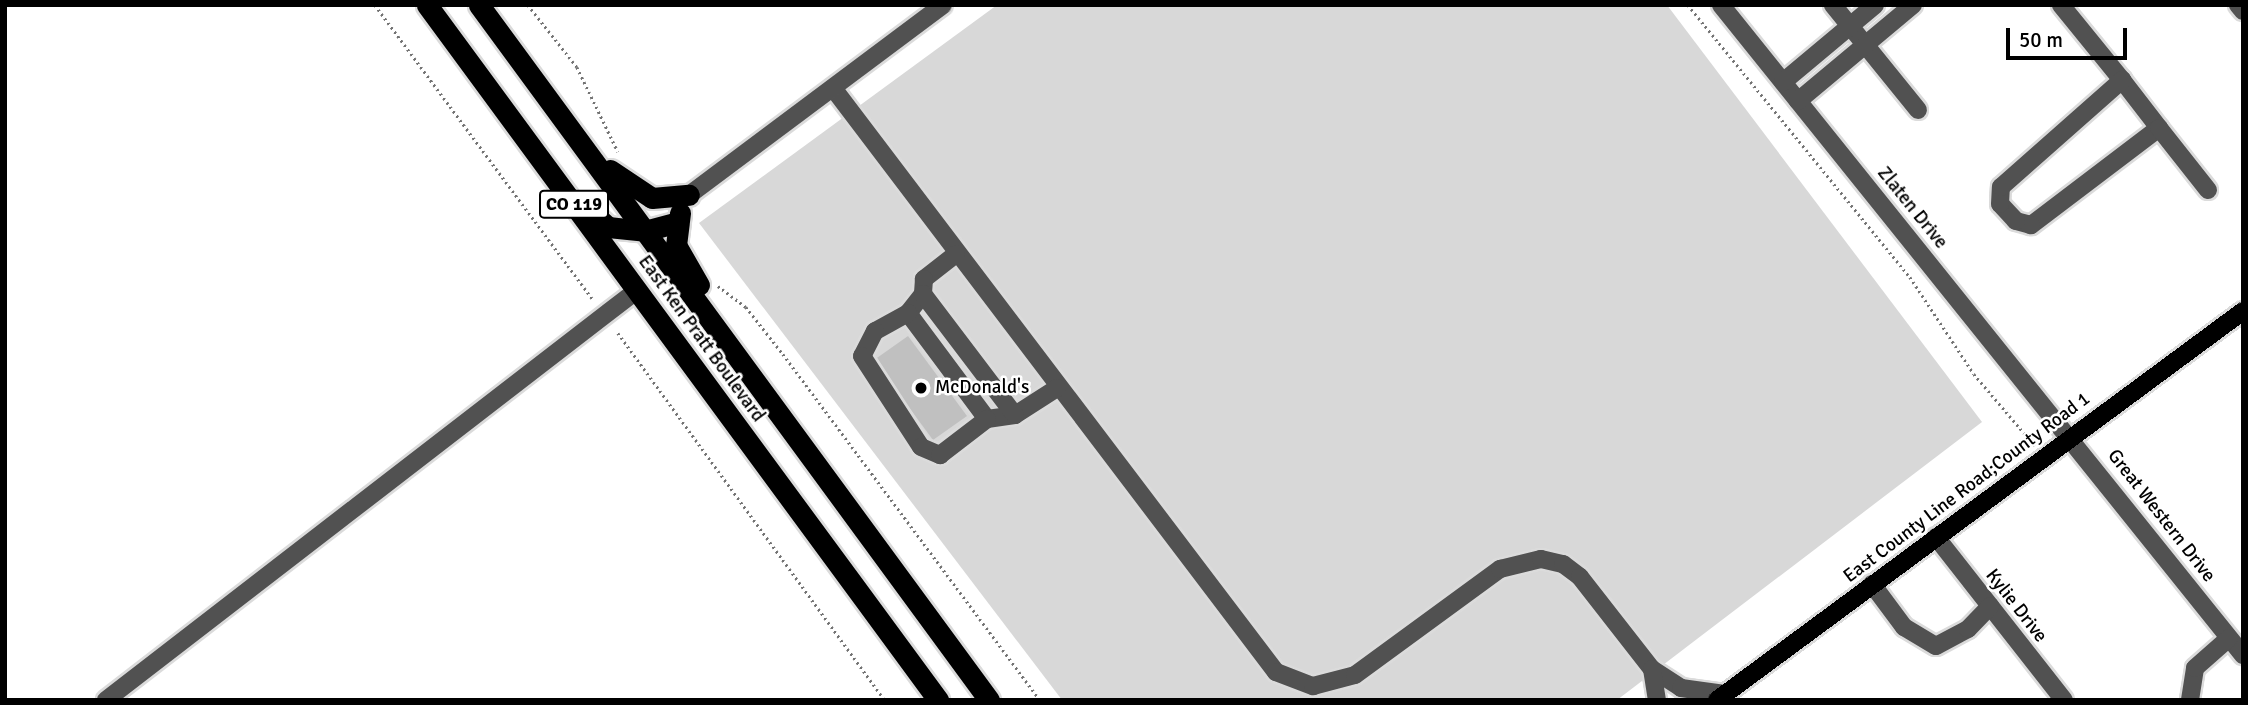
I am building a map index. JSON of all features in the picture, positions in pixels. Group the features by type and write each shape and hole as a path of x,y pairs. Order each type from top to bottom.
{"highway":[{"name":"East Ken Pratt Boulevard","path":"427,5 938,700"},
{"path":"437,5 597,221 645,231 675,223"},
{"name":"East Ken Pratt Boulevard","path":"478,5 989,700"},
{"path":"526,70 621,183 652,198 689,195"},
{"path":"689,195 675,223 676,246 753,378"}],"main road":[{"name":"East County Line Road;County Road 1","path":"1721,697 2243,311"}],"street":[{"path":"689,195 943,5"},
{"name":"Zlaten Drive","path":"1721,5 2071,436"},
{"path":"1833,5 1918,110"},
{"path":"1798,101 1913,5"},
{"path":"2061,5 2208,190"},
{"path":"2238,5 2243,11"},
{"path":"1783,82 1873,7 1887,26"},
{"path":"2122,80 2001,187 2000,204 2016,221 2031,225 2159,128"},
{"path":"833,88 1259,656 1294,682 1334,683 1355,675 1500,569 1541,559 1563,564 1580,577 1651,669 1681,688 1721,697"},
{"path":"956,254 924,279 923,294 908,313 875,331 862,356 921,447 940,456 987,419 1016,415 1057,388"},
{"path":"106,700 636,291"},
{"path":"923,294 1016,415"},
{"path":"908,313 987,419"},
{"name":"Great Western Drive","path":"2071,436 2243,655"},
{"name":"Kylie Drive","path":"1936,537 2064,700"},
{"path":"1872,584 1904,627 1936,646 1968,629 1990,606"},
{"path":"2190,700 2195,668 2229,638"},
{"path":"1651,669 1657,700"}],"path":[{"path":"375,5 598,307"},
{"path":"528,5 577,67 621,163"},
{"path":"1688,5 1910,276 1974,374 2044,457"},
{"path":"714,282 746,307 783,354 1040,700"},
{"path":"618,333 886,700"}],"shaded area":[{"path":"997,5 1667,5 1982,422 1617,700 1062,700 699,223"}],"building":[{"name":"McDonald's","path":"908,336 967,416 933,440 874,360"}],"place":[{"name":"McDonald's","path":"921,388"}]}
